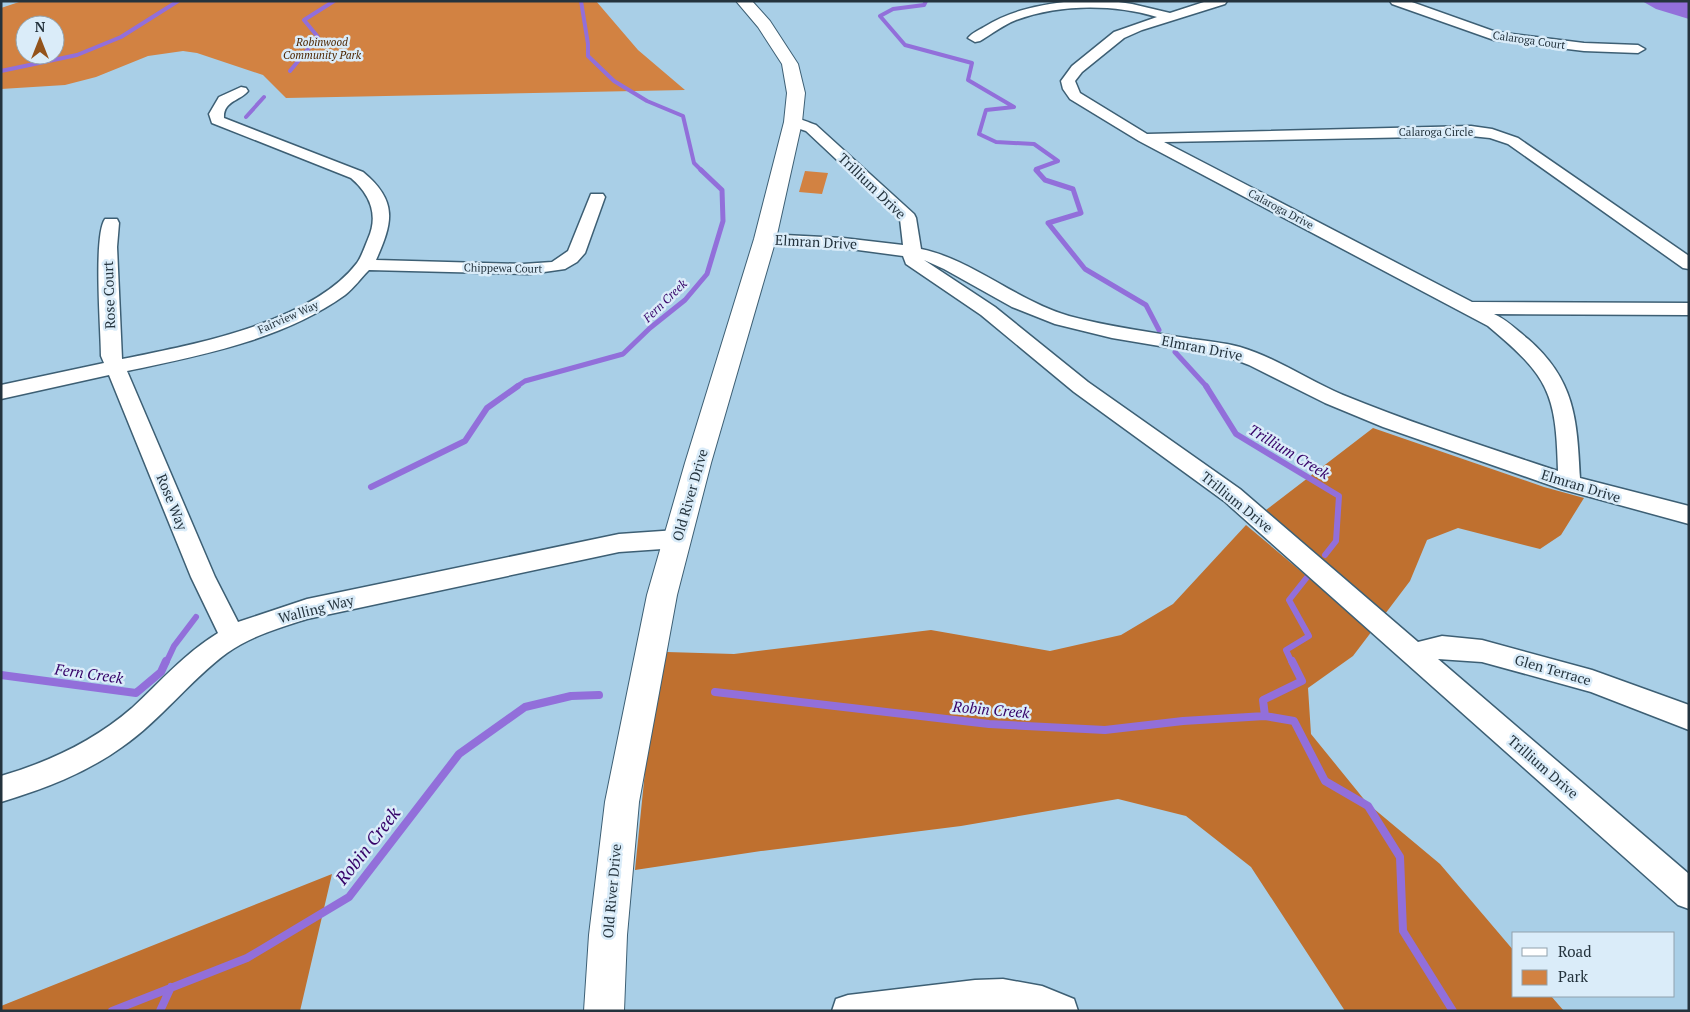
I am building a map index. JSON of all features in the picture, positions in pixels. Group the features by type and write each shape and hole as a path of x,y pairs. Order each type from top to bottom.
{"street":[{"name":"Old River Drive","path":"604,1011 608,935 622,802 662,594 765,240 793,122 796,86 788,58 764,24 743,1"},
{"name":"Calaroga Drive","path":"1221,1 1119,35 1077,69 1068,81 1070,89 1075,96 1144,138 1495,322 1541,364 1560,396 1566,421 1569,483"},
{"name":"Calaroga Court","path":"1396,1 1494,36 1584,47 1638,49"},
{"path":"975,38 1012,18 1066,3 1148,9 1171,17"},
{"name":"Fairview Way","path":"1,392 214,345 247,335 289,318 327,299 353,278 364,266 375,249 382,223 380,205 369,184 357,175 217,120 216,114 224,100 240,91"},
{"name":"Trillium Drive","path":"793,122 811,128 908,218 912,260 988,311 1081,387 1232,495 1689,894"},
{"name":"Calaroga Circle","path":"1144,138 1471,131 1492,134 1513,141 1689,264"},
{"name":"Chippewa Court","path":"364,266 522,269 546,269 558,266 572,259 576,253 597,197"},
{"name":"Rose Court","path":"110,223 108,247 111,352 116,367"},
{"name":"Elmran Drive","path":"765,240 844,243 912,251 930,256 1034,310 1062,320 1112,332 1234,352 1256,360 1370,415 1569,483 1689,515"},
{"path":"1469,308 1689,309"},
{"name":"Rose Way","path":"116,367 203,577 232,636"},
{"name":"Walling Way","path":"1,789 38,778 74,762 100,747 127,728 208,655 232,636 266,621 308,609 619,543 677,539"},
{"name":"Glen Terrace","path":"1413,654 1442,647 1482,651 1592,681 1689,718"},
{"path":"848,1011 975,996 1003,995 1042,1002 1062,1011"}],"green space":[{"name":"Robinwood Community Park","path":"22,1 596,1 638,50 685,90 286,98 263,75 197,53 183,51 148,56 96,77 65,85 1,89 1,8"},
{"path":"805,171 828,173 822,194 799,192"}],"shaded area":[{"path":"1642,1 1689,1 1689,19 1656,9"},
{"path":"1373,428 1544,487 1584,498 1561,535 1540,549 1458,528 1427,540 1410,581 1385,614 1266,510"},
{"path":"1246,525 1372,631 1353,656 1308,688 1311,734 1367,803 1440,864 1512,949 1512,997 1552,997 1564,1011 1345,1011 1251,867 1186,816 1118,799 961,826 761,851 635,870 648,742 667,652 734,654 931,630 1050,651 1121,635 1173,604"},
{"path":"332,874 300,1011 1,1011 1,1006"}],"waterway":[{"path":"1,71 77,55 121,37 178,1"},
{"path":"290,71 318,37 304,20 334,1"},
{"name":"Fern Creek","path":"581,1 588,44 588,56 614,81 647,101 683,116 694,163 701,170"},
{"name":"Trillium Creek","path":"926,1 924,5 893,9 880,16 905,45 972,63 968,80 1014,107 986,110 979,134 996,142 1034,144 1058,161 1036,169 1038,171"},
{"path":"246,117 264,97"},
{"name":"Fern Creek","path":"516,387 525,381 623,354 650,328 685,300 707,274 723,221 722,190 701,170"},
{"name":"Trillium Creek","path":"1036,170 1045,180 1073,189 1081,213 1048,223 1085,269 1146,305 1159,330"},
{"name":"Trillium Creek","path":"1175,352 1207,387"},
{"name":"Fern Creek","path":"371,487 465,441 487,408 518,386"},
{"name":"Trillium Creek","path":"1206,386 1236,434 1339,496 1336,541 1325,555"},
{"name":"Trillium Creek","path":"1292,663 1286,650 1309,636 1289,600 1308,576"},
{"name":"Fern Creek","path":"166,663 174,646 196,617"},
{"name":"Fern Creek","path":"1,675 136,693 161,672 166,661"},
{"name":"Trillium Creek","path":"1265,716 1263,700 1302,681 1292,661"},
{"name":"Robin Creek","path":"715,692 989,724 1105,730 1183,721 1265,716"},
{"name":"Robin Creek","path":"171,988 247,958 349,897 459,754 525,707 571,696 599,695"},
{"name":"Trillium Creek","path":"1265,716 1294,721 1325,781 1368,806 1400,857 1403,931 1453,1011"},
{"name":"Robin Creek","path":"112,1011 171,988"},
{"path":"160,1011 171,988"}]}
